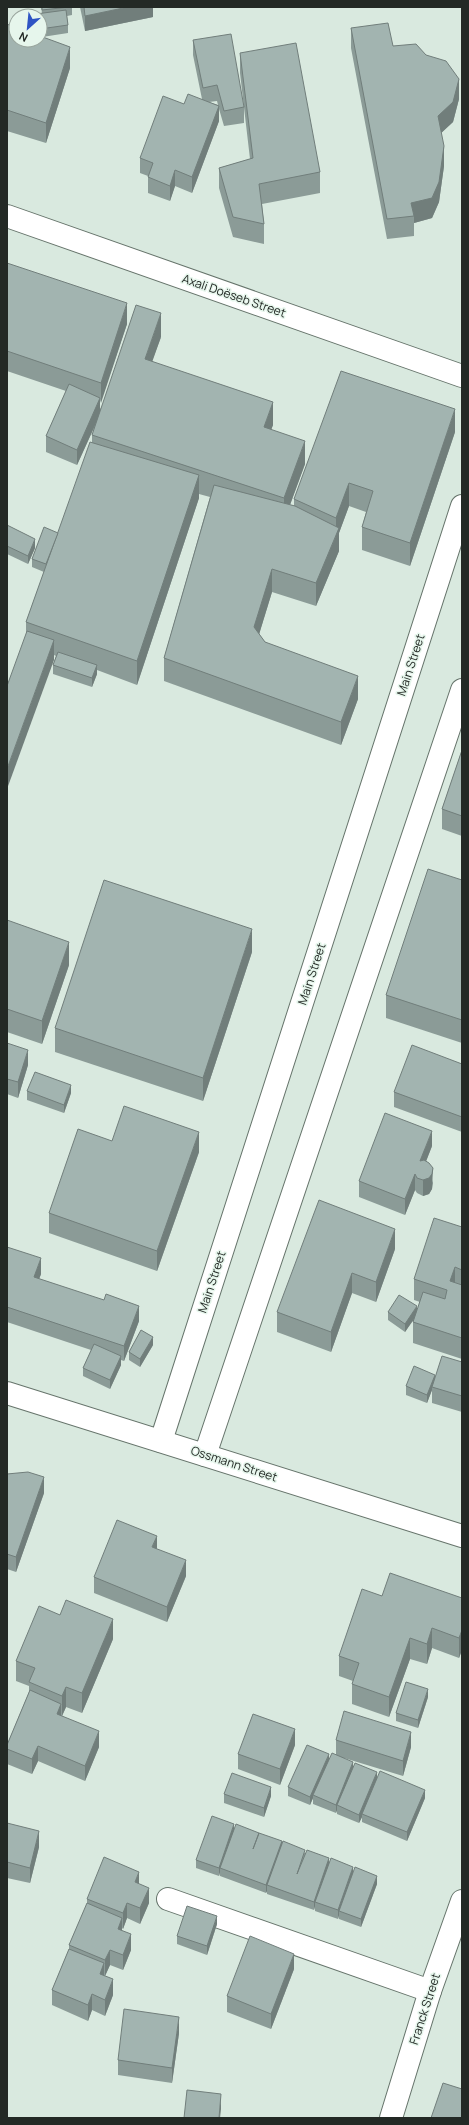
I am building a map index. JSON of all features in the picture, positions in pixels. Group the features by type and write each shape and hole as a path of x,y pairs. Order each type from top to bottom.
{"street":[{"name":"Axali Doëseb Street","path":"7,216 462,376"},
{"name":"Main Street","path":"161,1441 462,506"},
{"path":"205,1455 462,690"},
{"name":"Ossmann Street","path":"7,1392 462,1536"},
{"path":"168,1899 430,1991"},
{"name":"Franck Street","path":"391,2118 430,1991 462,1901"}],"building":[{"path":"69,7 48,9 48,8 42,8"},
{"path":"84,7 128,7 85,16"},
{"path":"66,10 68,25 48,28 48,12"},
{"path":"388,23 393,46 416,44 426,55 446,61 459,79 453,102 438,116 444,146 439,182 432,198 411,203 414,216 387,219 351,28"},
{"path":"7,24 8,48 48,48 48,39 70,47 46,123 7,110"},
{"path":"231,34 244,107 224,111 217,85 203,88 193,40"},
{"path":"296,43 320,172 259,184 264,224 233,217 219,168 253,158 240,53"},
{"path":"188,94 219,106 192,177 175,170 170,186 148,177 153,163 140,158 163,96 184,104"},
{"path":"7,263 127,303 101,383 7,351"},
{"path":"136,305 161,313 145,359 273,402 264,427 305,441 284,498 92,435"},
{"path":"341,371 455,409 410,543 362,527 373,491 349,483 336,518 294,499"},
{"path":"69,384 100,398 77,450 46,436"},
{"path":"90,442 199,475 137,661 26,622"},
{"path":"214,485 295,506 339,528 316,583 272,569 254,627 265,642 358,676 341,722 164,658"},
{"path":"7,525 35,539 28,556 7,546"},
{"path":"44,527 58,533 46,564 32,559"},
{"path":"27,631 54,640 7,769 7,686"},
{"path":"58,652 97,665 92,678 53,665"},
{"path":"462,750 462,816 442,809"},
{"path":"428,869 462,880 462,1020 386,995"},
{"path":"104,880 252,929 203,1078 55,1028"},
{"path":"7,920 69,942 42,1021 7,1009"},
{"path":"7,1043 28,1050 18,1082 7,1079"},
{"path":"412,1045 462,1064 462,1117 394,1092"},
{"path":"35,1072 71,1085 64,1105 27,1091"},
{"path":"124,1106 199,1132 157,1251 49,1213 78,1129 112,1141"},
{"path":"385,1113 432,1131 420,1161 424,1160 429,1163 433,1168 432,1174 429,1178 423,1180 417,1178 415,1174 405,1199 359,1181"},
{"path":"319,1200 395,1229 376,1282 352,1273 331,1332 277,1312"},
{"path":"434,1218 462,1227 462,1270 455,1267 450,1281 462,1285 462,1338 413,1322 423,1292 445,1299 447,1290 414,1279"},
{"path":"7,1247 41,1258 34,1277 104,1300 106,1294 139,1306 124,1346 7,1307"},
{"path":"399,1295 417,1306 405,1324 388,1312"},
{"path":"141,1330 153,1337 140,1359 129,1352"},
{"path":"94,1344 121,1356 110,1380 83,1368"},
{"path":"442,1356 462,1362 462,1396 432,1387"},
{"path":"414,1366 435,1375 427,1395 406,1386"},
{"path":"28,1472 44,1477 16,1557 7,1554 7,1474"},
{"path":"117,1520 157,1536 152,1547 186,1560 167,1607 94,1577"},
{"path":"390,1573 462,1598 462,1630 459,1638 432,1628 427,1644 410,1638 389,1697 352,1684 359,1663 339,1656 362,1589 382,1596"},
{"path":"66,1600 113,1619 82,1693 66,1687 62,1696 29,1682 35,1668 16,1661 39,1606 60,1615"},
{"path":"406,1682 428,1689 418,1720 396,1713"},
{"path":"30,1690 61,1704 57,1714 99,1731 85,1766 38,1746 32,1759 7,1749 7,1745"},
{"path":"344,1711 411,1732 403,1761 336,1740"},
{"path":"253,1714 295,1729 280,1769 238,1754"},
{"path":"307,1745 329,1754 310,1797 288,1787"},
{"path":"332,1753 353,1762 336,1805 313,1795"},
{"path":"355,1763 377,1772 359,1815 337,1805"},
{"path":"380,1771 425,1790 407,1832 362,1814"},
{"path":"232,1773 271,1787 264,1808 224,1794"},
{"path":"212,1816 234,1824 219,1868 196,1860"},
{"path":"7,1823 39,1831 30,1868 7,1862"},
{"path":"236,1824 282,1841 266,1885 220,1868"},
{"path":"283,1841 305,1850 297,1874 307,1850 329,1858 314,1902 267,1885"},
{"path":"104,1857 139,1872 135,1882 149,1888 140,1908 127,1903 123,1913 87,1899"},
{"path":"331,1858 353,1867 338,1910 315,1902"},
{"path":"355,1867 377,1876 361,1919 339,1911"},
{"path":"87,1903 122,1918 118,1929 131,1934 123,1955 110,1950 105,1960 69,1945"},
{"path":"187,1906 217,1916 207,1946 177,1936"},
{"path":"250,1936 294,1954 271,2014 227,1996"},
{"path":"69,1949 104,1963 100,1974 113,1979 105,2000 92,1994 88,2005 52,1990"},
{"path":"124,2009 179,2017 172,2068 118,2060"},
{"path":"443,2083 462,2089 462,2118 431,2118"},
{"path":"187,2090 221,2094 219,2118 184,2118"}]}
